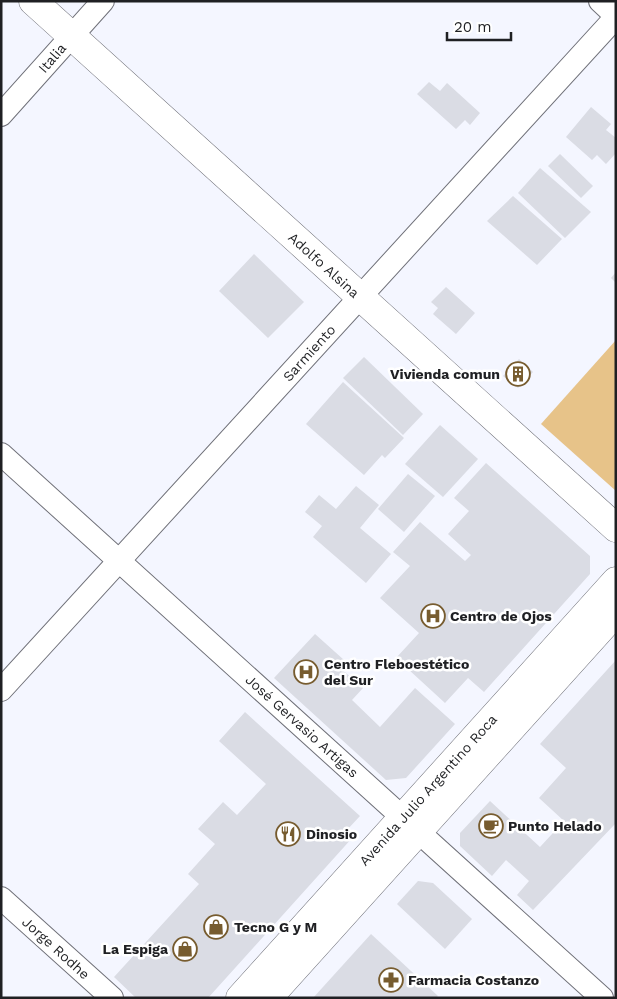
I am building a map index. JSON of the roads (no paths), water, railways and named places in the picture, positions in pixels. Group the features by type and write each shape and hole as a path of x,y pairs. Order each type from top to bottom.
{"main road":[{"name":"Adolfo Alsina","path":"33,1 616,528"},
{"name":"Avenida Julio Argentino Roca","path":"268,998 410,824 616,581"},
{"name":"Avenida Julio Argentino Roca","path":"240,998 616,612"}],"street":[{"name":"Italia","path":"1,115 103,1"},
{"path":"600,1 616,16"},
{"name":"Sarmiento","path":"1,690 616,16"},
{"name":"José Gervasio Artigas","path":"1,454 602,998"},
{"name":"Jorge Rodhe","path":"1,898 112,998"}],"place":[{"name":"Vivienda comun","path":"518,374"},
{"name":"Centro de Ojos","path":"433,616"},
{"name":"Centro Fleboestético del Sur","path":"306,672"},
{"name":"Punto Helado","path":"491,826"},
{"name":"Dinosio","path":"288,834"},
{"name":"Tecno G y M","path":"216,927"},
{"name":"La Espiga","path":"185,949"},
{"name":"Farmacia Costanzo","path":"391,980"}]}
